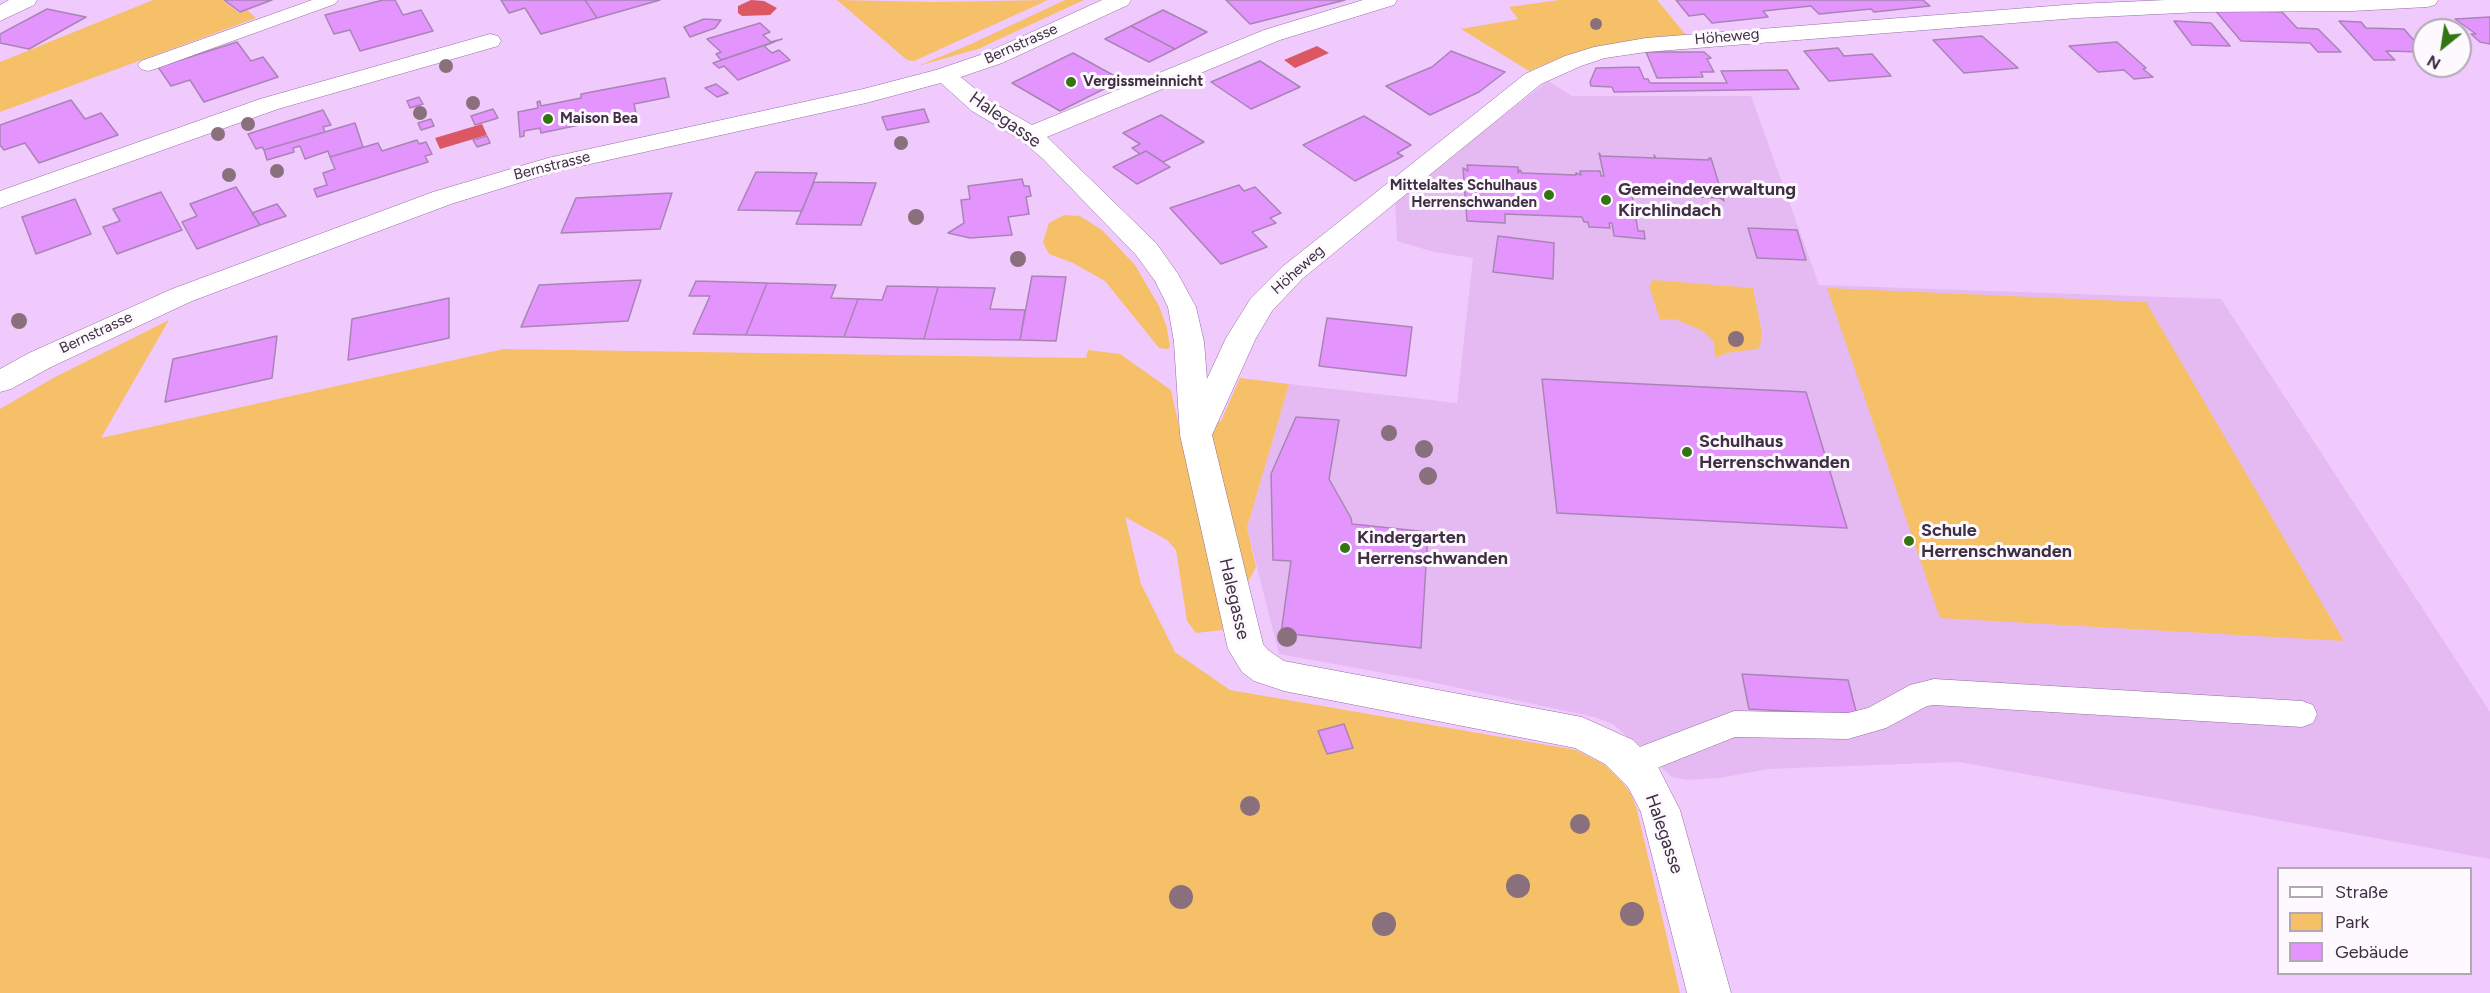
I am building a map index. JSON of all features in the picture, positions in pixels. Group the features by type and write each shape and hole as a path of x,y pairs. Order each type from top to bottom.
{"street":[{"path":"0,14 26,0"},
{"name":"Bernstrasse","path":"0,382 40,360 182,295 442,198 548,166 845,101 944,75 994,58 1120,0"},
{"path":"1030,135 1272,35 1386,0"},
{"name":"Höheweg","path":"1196,435 1241,338 1261,305 1292,273 1533,79 1558,66 1602,52 1637,46 1792,32 2089,10 2427,0"},
{"path":"0,200 259,108 490,41"},
{"name":"Halegasse","path":"944,75 981,106 1030,135 1111,211 1146,249 1168,280 1182,307 1189,342 1196,435 1246,649 1255,661 1267,670 1284,676 1582,733 1619,752 1641,775 1660,810 1709,993"}],"lane":[{"path":"148,65 329,0"},
{"path":"1632,764 1734,724 1848,726 1875,719 1921,694 1934,692 2302,714"}],"shaded area":[{"path":"751,0 764,1 777,8 770,15 742,16 738,13 738,6"},
{"path":"1317,46 1329,53 1295,68 1284,60"},
{"name":"Schule Herrenschwanden","path":"1548,81 1572,96 1751,96 1819,285 2221,299 2490,712 2490,859 1959,762 1767,769 1720,778 1686,780 1672,777 1613,724 1594,717 1422,680 1279,654 1247,528 1289,384 1457,403 1473,258 1434,252 1397,241 1395,200"},
{"path":"482,124 487,135 440,149 435,138"}],"green space":[{"path":"153,0 222,0 239,13 247,10 256,18 0,112 0,62"},
{"path":"837,0 935,2 1048,0 914,61 907,60"},
{"path":"1065,0 1084,0 978,49 918,66 971,44"},
{"path":"1559,0 1657,0 1686,35 1567,55 1529,71 1461,29 1518,19 1509,7"},
{"path":"1064,215 1080,216 1102,230 1135,265 1159,306 1167,328 1170,347 1168,349 1159,348 1105,281 1073,263 1049,254 1043,242 1049,223"},
{"path":"1653,280 1753,288 1762,333 1760,346 1757,349 1727,353 1715,358 1714,342 1703,331 1675,319 1660,320 1649,286"},
{"path":"1827,288 2146,302 2344,641 1940,618"},
{"path":"169,320 101,438 504,349 1086,358 1088,350 1120,354 1171,390 1179,426 1221,421 1240,378 1289,384 1247,528 1256,567 1222,630 1196,633 1187,621 1176,550 1167,540 1125,517 1141,584 1175,652 1230,690 1576,750 1605,765 1631,794 1637,810 1680,993 0,993 0,409 55,377"}],"building":[{"path":"224,0 272,0 240,12"},
{"path":"383,0 395,0 403,15 421,10 433,31 360,51 350,30 334,34 325,15"},
{"path":"501,0 585,0 597,18 541,34 525,8 509,13"},
{"path":"585,0 660,0 597,18"},
{"path":"1226,0 1345,0 1250,24"},
{"path":"1676,0 1923,0 1930,6 1874,12 1871,9 1819,14 1811,6 1763,11 1768,17 1712,23 1704,14 1689,16"},
{"path":"47,9 86,17 29,49 0,43 0,34"},
{"path":"1163,10 1207,32 1175,49 1131,26"},
{"path":"2215,10 2282,12 2297,28 2318,29 2341,52 2318,52 2310,43 2241,41"},
{"path":"2490,17 2490,44 2480,42 2472,35 2476,34 2472,31 2472,18"},
{"path":"704,19 721,20 715,28 690,37 684,27"},
{"path":"2174,21 2211,23 2230,46 2192,45"},
{"path":"2339,21 2361,22 2366,28 2404,29 2412,38 2412,52 2386,51 2395,60 2374,60"},
{"path":"760,23 770,32 763,35 771,42 782,39 721,60 716,54 721,52 707,39"},
{"path":"1131,26 1175,49 1149,62 1105,39"},
{"path":"1982,36 2018,68 1964,73 1933,40"},
{"path":"237,42 251,61 263,57 278,77 204,102 190,80 171,86 158,67"},
{"path":"774,42 764,46 772,53 779,50 790,60 738,80 724,66 719,68 713,63"},
{"path":"2117,42 2153,77 2134,79 2124,70 2098,72 2069,46"},
{"path":"1838,48 1844,56 1872,54 1891,76 1829,81 1804,51"},
{"path":"1451,51 1505,72 1479,92 1430,115 1386,86 1432,67"},
{"path":"1646,52 1704,52 1711,58 1707,59 1714,72 1701,72 1703,77 1657,78"},
{"path":"1073,53 1122,80 1060,111 1012,83"},
{"path":"1260,61 1300,87 1251,109 1211,82"},
{"path":"1639,67 1644,79 1648,79 1650,83 1727,83 1721,71 1787,70 1799,89 1614,92 1612,87 1591,86 1590,82 1596,68"},
{"path":"665,78 669,97 634,104 636,113 541,133 540,128 524,131 524,136 520,137 518,112 538,108 537,102 540,101 541,106 581,98 581,94"},
{"path":"716,84 728,93 717,97 705,88"},
{"path":"419,97 423,104 410,108 407,101"},
{"path":"71,100 85,119 101,113 118,135 39,163 25,143 4,150 0,145 0,125"},
{"path":"493,109 498,118 475,125 471,116"},
{"path":"924,109 929,122 887,130 882,117"},
{"path":"323,110 331,125 323,127 325,132 264,150 262,147 256,149 248,134"},
{"path":"1161,115 1204,142 1163,162 1146,151 1140,154 1132,148 1140,144 1123,133"},
{"path":"1364,116 1411,145 1397,153 1403,156 1355,181 1303,145"},
{"path":"431,119 434,126 421,130 418,123"},
{"path":"355,123 363,147 330,157 328,151 305,159 300,146 293,148 294,152 267,160 264,150"},
{"path":"487,136 490,143 477,147 473,140"},
{"path":"417,140 419,144 426,142 432,154 425,156 428,162 317,197 314,189 327,185 323,173 335,169 330,157 378,143 382,151"},
{"path":"1146,151 1170,167 1137,184 1113,167"},
{"name":"Mittelaltes Schulhaus Herrenschwanden","path":"1599,153 1601,156 1655,158 1654,155 1656,158 1709,160 1711,158 1724,201 1720,198 1632,194 1638,231 1644,231 1645,239 1614,236 1612,223 1609,223 1610,228 1589,227 1588,222 1584,222 1582,217 1505,214 1505,223 1467,221 1463,168 1468,171 1467,165 1518,167 1518,173 1520,170 1522,173 1576,175 1576,173 1581,175 1580,171 1600,171 1601,176 1604,176"},
{"path":"756,172 817,173 802,211 738,210"},
{"path":"1022,179 1024,186 1029,186 1031,196 1026,197 1029,214 1008,217 1012,235 970,238 948,233 964,223 961,200 970,199 968,186"},
{"path":"814,182 876,183 861,225 796,224"},
{"path":"1239,185 1244,191 1255,187 1281,213 1270,218 1276,223 1252,232 1267,247 1221,264 1170,208"},
{"path":"236,187 260,225 197,249 182,222 197,216 190,204"},
{"path":"161,192 182,230 117,254 103,227 120,221 113,209"},
{"path":"672,193 660,229 561,233 576,198"},
{"path":"75,199 91,234 36,254 22,217"},
{"path":"277,204 286,216 260,225 252,213"},
{"path":"1748,228 1797,230 1806,260 1757,258"},
{"path":"1498,236 1554,243 1553,279 1493,272"},
{"path":"1032,276 1066,277 1056,341 1020,340"},
{"path":"641,280 628,321 521,327 539,285"},
{"path":"696,281 767,283 746,335 693,334 710,296 689,296"},
{"path":"767,283 836,285 831,298 858,299 844,337 746,335"},
{"path":"887,286 938,287 924,339 844,337 858,299 882,300"},
{"path":"938,287 995,288 990,309 1025,310 1020,340 924,339"},
{"path":"449,298 449,338 348,360 352,319"},
{"path":"1327,318 1412,327 1406,376 1319,366"},
{"path":"277,336 272,378 165,402 173,359"},
{"name":"Schulhaus Herrenschwanden","path":"1542,379 1806,392 1847,528 1557,513"},
{"path":"1296,417 1339,420 1329,479 1351,518 1352,524 1428,532 1421,648 1281,633 1291,561 1273,560 1271,474"},
{"path":"1742,674 1848,680 1857,715 1749,709"},
{"path":"1344,724 1353,748 1327,754 1318,731"}],"place":[{"name":"Vergissmeinnicht","path":"1071,82"},
{"name":"Maison Bea","path":"548,119"},
{"name":"Mittelaltes Schulhaus Herrenschwanden","path":"1549,195"},
{"name":"Gemeindeverwaltung Kirchlindach","path":"1606,200"},
{"name":"Schulhaus Herrenschwanden","path":"1687,452"},
{"name":"Schule Herrenschwanden","path":"1909,541"},
{"name":"Kindergarten Herrenschwanden","path":"1345,548"}]}
